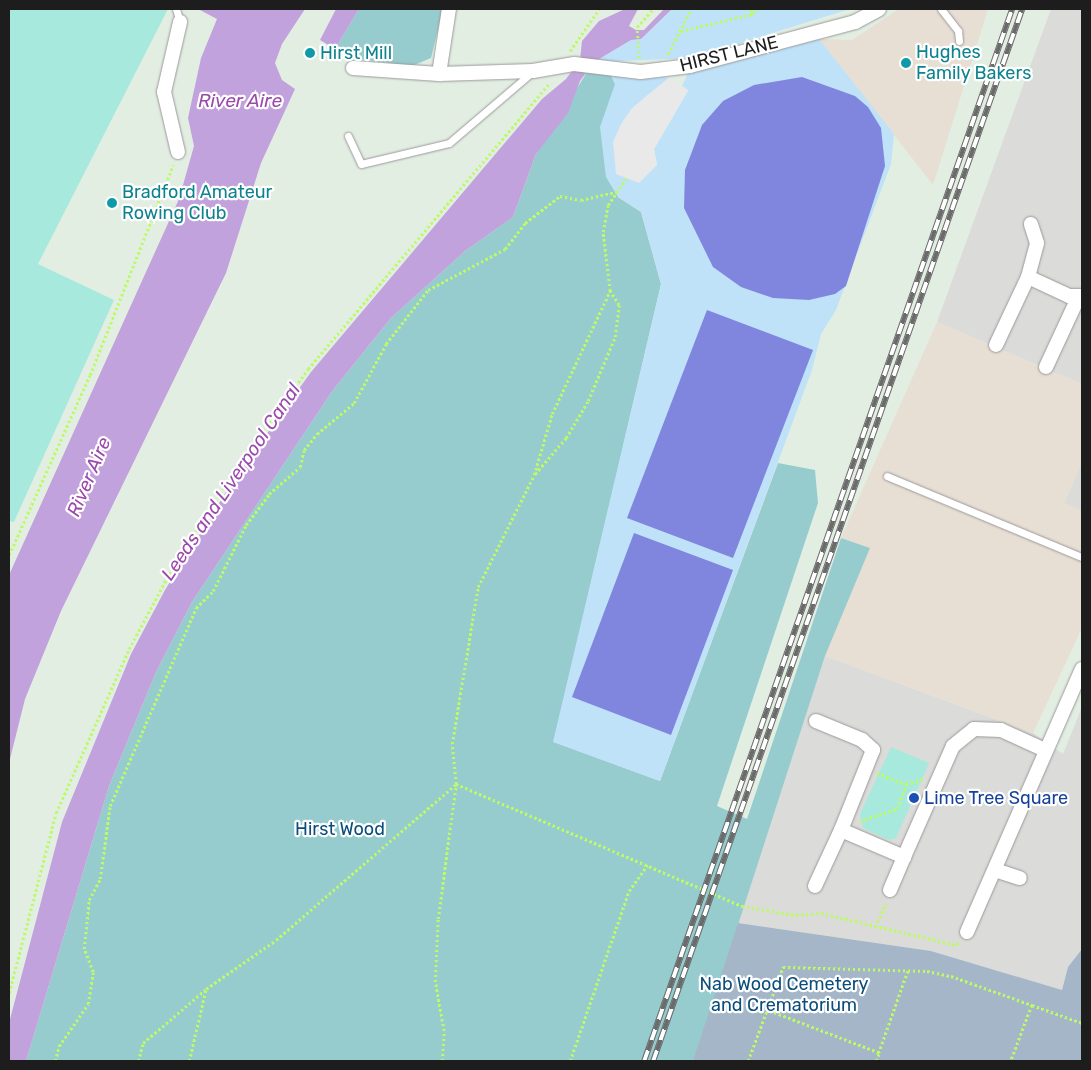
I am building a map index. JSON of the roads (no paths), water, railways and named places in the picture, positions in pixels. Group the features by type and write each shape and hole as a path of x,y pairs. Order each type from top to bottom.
{"street":[{"path":"440,74 448,9"},
{"name":"HIRST LANE","path":"533,71 568,65 641,72 690,66 855,22 879,9"},
{"path":"178,15 164,92 178,152"},
{"path":"353,68 440,74 533,71"},
{"path":"996,345 1028,277 1037,242 1031,224"},
{"path":"1028,277 1080,297 1046,367"},
{"path":"967,932 1082,669"},
{"path":"814,886 841,828 873,750 868,744 816,721"},
{"path":"890,890 939,774 953,746 974,729 1001,730 1045,750"},
{"path":"841,828 904,857"},
{"path":"995,870 1020,878"}],"lane":[{"path":"941,9 958,31 959,41"},
{"path":"348,136 361,164 449,143 533,71"},
{"path":"887,476 1082,557"}],"water":[{"name":"River Aire","path":"198,9 305,9 282,44 275,63 282,80 295,89 261,163 226,273 61,611 25,699 9,763 9,575 179,199 194,146 188,118 201,58 217,19"},
{"path":"336,9 359,9 335,49 320,40"},
{"path":"625,9 638,9 629,26 636,30 644,30 664,9 672,9 641,39 631,40 594,62 580,81 568,113 536,154 513,217 465,251 391,318 333,390 192,602 156,672 109,786 26,1061 9,1061 9,1023 62,822 131,654 165,590 231,484 311,372 542,99 566,79 580,60 582,41 599,21"}],"railway":[{"path":"644,1061 1012,9"},
{"path":"653,1061 1022,9"}],"place":[{"name":"Hirst Mill","path":"310,53"},
{"name":"Hughes Family Bakers","path":"906,63"},
{"name":"Bradford Amateur Rowing Club","path":"112,203"},
{"name":"Lime Tree Square","path":"914,798"}],"water label":[{"name":"Leeds and Liverpool Canal","path":"231,482"}],"park label":[{"name":"Hirst Wood","path":"340,829"},
{"name":"Nab Wood Cemetery and Crematorium","path":"784,995"}]}
